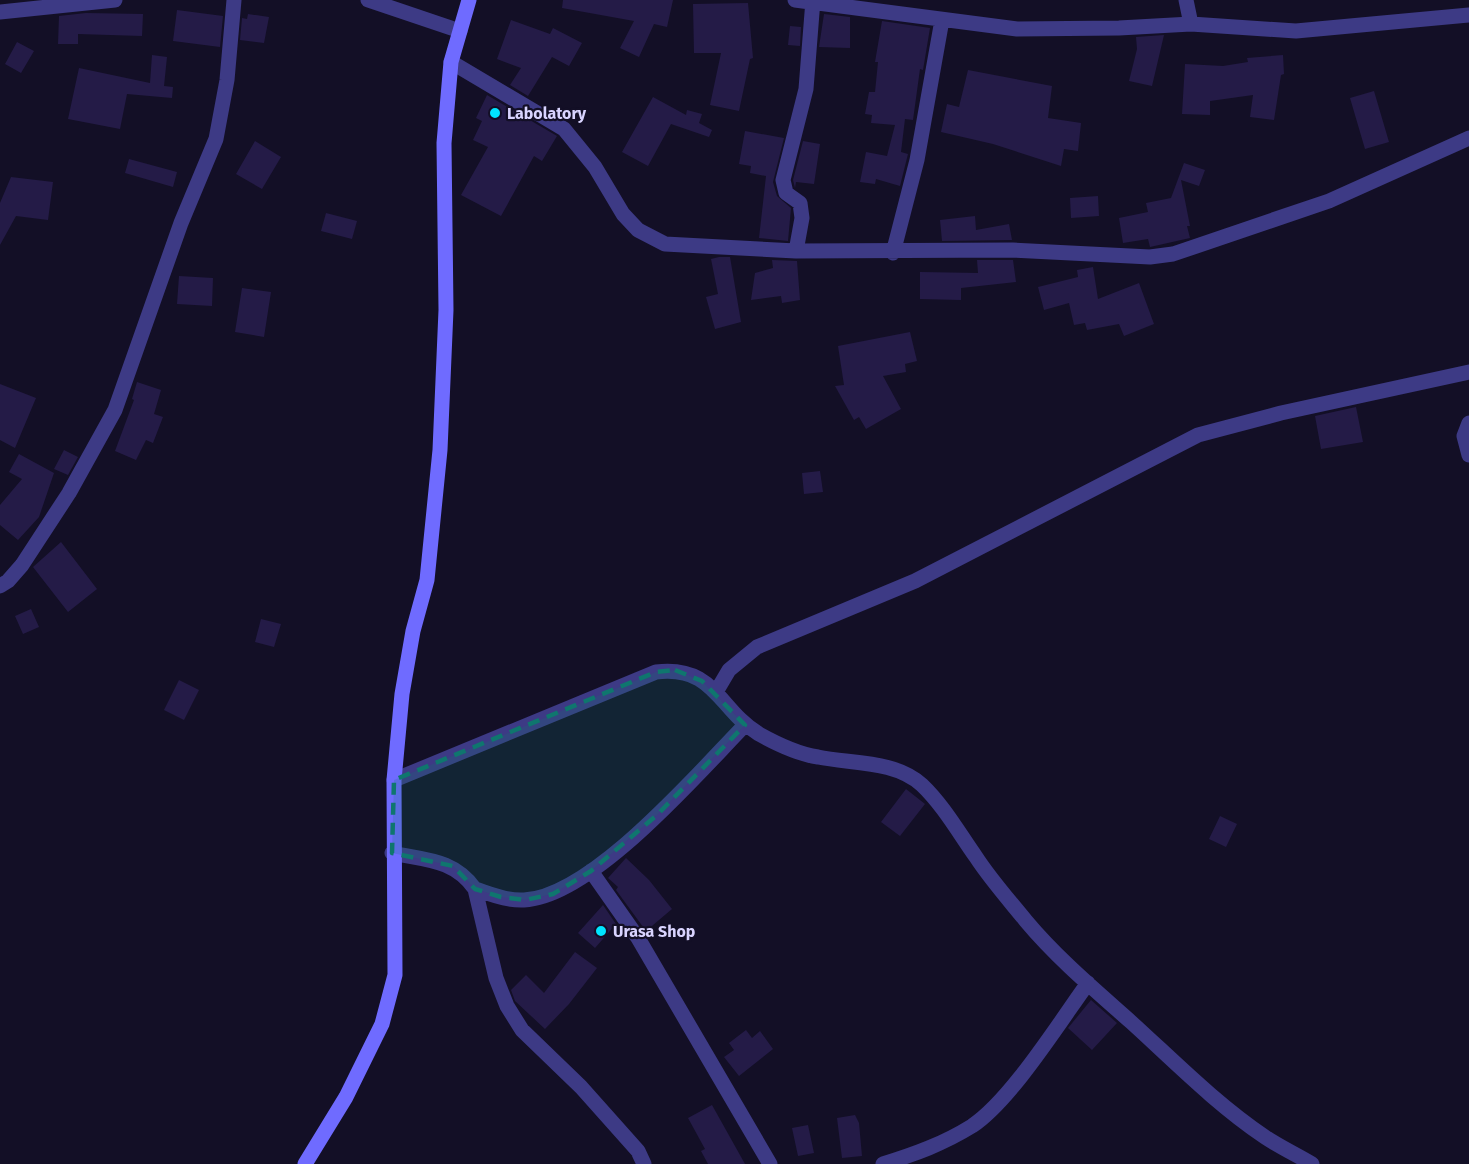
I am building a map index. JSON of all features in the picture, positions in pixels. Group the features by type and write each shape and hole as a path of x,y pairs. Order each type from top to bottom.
{"street":[{"path":"0,12 115,0"},
{"path":"0,586 8,581 22,565 69,494 115,410 181,223 216,139 226,80 234,0"},
{"path":"368,0 460,31"},
{"path":"305,1164 346,1097 382,1024 394,975 392,853 394,780 402,694 413,631 427,580 441,450 446,310 444,143 452,62 470,0"},
{"path":"795,0 1017,29 1119,28 1191,24 1296,31 1469,15"},
{"path":"1186,0 1191,24"},
{"path":"796,252 802,218 800,203 786,193 783,180 806,89 813,1"},
{"path":"893,253 917,160 942,20"},
{"path":"452,62 564,129 595,167 623,214 638,230 665,244 796,252 893,253 1012,250 1150,258 1173,254 1329,201 1469,138"},
{"path":"716,692 729,670 757,647 915,581 1198,435 1281,413 1469,372"},
{"path":"1469,423 1464,436 1469,456"},
{"path":"394,780 656,672 675,670 688,673 716,692 745,725 776,743 816,757 866,763 898,771 921,784 944,811 990,877 1029,924 1088,983 1210,1093 1264,1136 1312,1164"},
{"path":"475,889 501,897 525,900 553,894 591,871 657,815 745,725"},
{"path":"392,853 453,866 467,877 475,889 496,978 507,1006 522,1030 581,1087 638,1151 644,1164"},
{"path":"591,871 638,938 770,1164"},
{"path":"883,1164 934,1148 974,1125 1009,1090 1088,983"}],"highlighted area":[{"path":"675,670 702,681 745,725 657,815 591,871 553,894 525,900 501,897 475,889 453,866 392,853 394,780 656,672"}],"building":[{"path":"563,0 673,0 667,27 654,24 639,57 620,48 634,21 562,8"},
{"path":"748,3 753,58 750,59 739,111 710,105 721,53 694,53 693,4"},
{"path":"177,10 223,16 220,47 173,41"},
{"path":"86,13 143,14 142,36 78,34 78,44 58,44 59,16"},
{"path":"248,14 269,17 264,43 240,40 242,18 247,19"},
{"path":"824,14 850,17 850,48 819,47"},
{"path":"511,20 550,34 553,28 582,43 569,66 552,57 528,96 510,85 521,68 497,59"},
{"path":"882,21 930,28 923,70 920,69 913,120 905,119 901,152 908,154 900,186 876,179 875,184 860,182 866,152 887,156 895,125 871,123 872,115 865,114 869,92 875,92 878,62 875,62"},
{"path":"790,26 801,27 800,46 788,45"},
{"path":"1164,35 1152,86 1129,81 1137,49 1136,37"},
{"path":"17,42 34,51 21,73 5,64"},
{"path":"152,55 167,57 164,86 173,87 172,98 127,94 120,129 68,119 79,68 150,83"},
{"path":"1283,55 1284,74 1281,75 1274,120 1250,117 1253,95 1210,101 1210,115 1182,114 1185,64 1223,66 1248,62 1247,58"},
{"path":"968,70 1052,86 1048,118 1081,123 1078,151 1064,149 1061,166 993,144 941,132 947,104 959,107"},
{"path":"1374,91 1389,142 1365,149 1350,98"},
{"path":"487,95 557,136 542,161 534,156 501,216 461,195 488,147 473,140 482,121 476,118"},
{"path":"653,97 686,115 687,110 702,114 699,123 712,130 709,137 671,124 648,166 622,152"},
{"path":"745,131 784,138 773,182 777,196 791,208 788,241 759,238 766,176 750,173 751,166 739,164"},
{"path":"255,141 281,157 262,189 236,174"},
{"path":"803,141 820,144 814,184 796,182 795,188 793,180"},
{"path":"129,159 177,172 173,187 125,173"},
{"path":"1184,163 1205,170 1199,186 1181,180 1190,226 1187,226 1190,238 1150,247 1148,239 1123,243 1119,218 1148,212 1146,203 1171,198"},
{"path":"11,177 53,182 48,220 16,216 0,245 0,203"},
{"path":"1098,196 1099,216 1071,218 1070,198"},
{"path":"326,213 357,221 352,239 321,231"},
{"path":"975,216 976,230 1009,224 1012,240 942,241 940,220"},
{"path":"730,257 741,322 715,329 706,297 718,294 711,259"},
{"path":"772,260 797,261 800,300 782,303 781,296 751,300 755,273 773,268"},
{"path":"977,260 1013,260 1016,282 961,288 961,300 920,299 920,272 978,273"},
{"path":"1093,267 1098,299 1139,283 1154,324 1124,336 1119,324 1087,330 1085,323 1074,325 1069,303 1044,310 1038,287 1078,277 1077,270"},
{"path":"179,276 213,278 212,306 177,304"},
{"path":"242,288 271,292 264,337 235,332"},
{"path":"910,332 917,361 905,364 906,372 883,376 901,409 866,429 859,417 854,420 835,386 844,385 838,346"},
{"path":"137,382 161,390 154,414 163,417 153,443 146,440 136,460 115,451 134,400 132,399"},
{"path":"0,384 36,398 15,448 0,440"},
{"path":"1356,407 1363,442 1321,449 1315,416"},
{"path":"64,450 78,457 68,475 54,469"},
{"path":"19,454 54,473 39,517 18,540 0,525 0,505 22,479 9,472"},
{"path":"820,471 823,492 804,494 802,473"},
{"path":"61,542 97,589 68,612 33,567"},
{"path":"31,609 39,627 23,634 15,616"},
{"path":"261,619 281,624 274,647 255,642"},
{"path":"179,680 199,690 184,720 164,710"},
{"path":"906,789 925,804 900,836 881,822"},
{"path":"1220,816 1237,824 1226,847 1209,839"},
{"path":"626,858 649,880 672,909 646,931 616,890 618,887 608,878"},
{"path":"603,905 616,924 595,948 578,933"},
{"path":"575,952 597,968 569,1004 545,1029 515,1001 511,990 526,975 544,993"},
{"path":"1091,1000 1117,1023 1092,1050 1068,1028"},
{"path":"746,1030 752,1038 760,1031 773,1049 739,1076 724,1057 734,1050 729,1043"},
{"path":"712,1105 745,1164 708,1164 701,1151 705,1149 688,1118"},
{"path":"855,1115 859,1123 862,1156 842,1158 837,1118"},
{"path":"808,1125 814,1153 798,1156 792,1128"}],"place":[{"name":"Labolatory","path":"495,113"},
{"name":"Urasa Shop","path":"601,931"}]}
